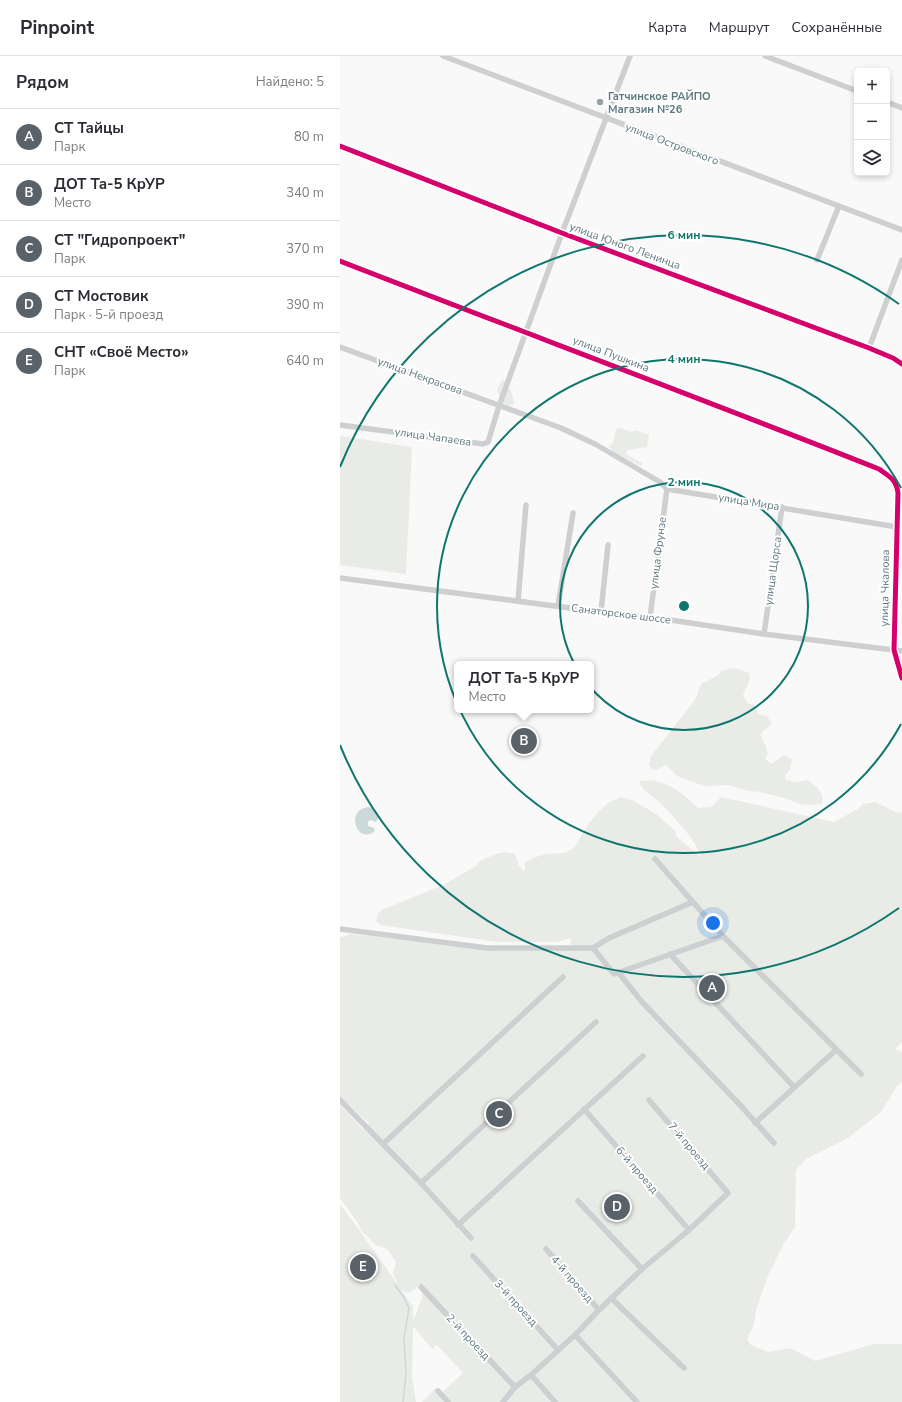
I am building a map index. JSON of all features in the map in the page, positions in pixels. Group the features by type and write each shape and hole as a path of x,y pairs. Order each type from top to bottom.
{"street":[{"name":"улица Островского","path":"443,56 605,119 902,230"},
{"name":"улица Чапаева","path":"340,425 483,444 488,442 499,406 562,233 630,56"},
{"path":"765,56 854,90"},
{"path":"890,103 902,108"},
{"name":"улица Юного Ленинца","path":"340,146 562,233 869,348 893,358 902,364"},
{"path":"817,260 838,206"},
{"path":"869,348 902,260"},
{"name":"улица Пушкина","path":"340,261 879,469 897,484 897,527"},
{"name":"улица Некрасова","path":"340,347 499,406"},
{"name":"улица Мира","path":"499,406 561,428 595,444 660,482 667,489 897,527"},
{"name":"улица Фрунзе","path":"650,617 667,489"},
{"path":"518,601 526,505"},
{"name":"улица Щорса","path":"764,634 782,507"},
{"path":"558,606 573,513"},
{"name":"улица Чкалова","path":"897,527 894,650 902,678"},
{"path":"601,612 608,545"},
{"name":"Санаторское шоссе","path":"340,578 650,617 764,634 902,651"},
{"path":"655,859 723,936 861,1074"},
{"path":"340,929 487,948 593,948 609,938 693,902"},
{"path":"593,948 614,974 723,936"},
{"path":"670,954 794,1086"},
{"path":"618,972 642,1002 742,1107 774,1143"},
{"path":"383,1144 563,976"},
{"path":"421,1183 596,1022"},
{"path":"755,1123 794,1086 836,1050"},
{"path":"458,1225 643,1056"},
{"path":"340,1100 421,1183 471,1238"},
{"name":"7-й проезд","path":"649,1100 728,1193 689,1230"},
{"name":"6-й проезд","path":"584,1109 689,1230"},
{"path":"578,1201 642,1269"},
{"path":"503,1402 515,1387 530,1376 575,1335 642,1269 689,1230"},
{"name":"4-й проезд","path":"546,1249 599,1310"},
{"name":"3-й проезд","path":"473,1256 558,1350"},
{"name":"2-й проезд","path":"421,1287 515,1387"},
{"path":"611,1298 684,1368"},
{"path":"575,1335 637,1402"},
{"path":"530,1376 555,1402"},
{"path":"438,1391 448,1402"}],"shaded area":[{"path":"504,380 511,391 514,400 514,404 509,406 503,403 497,390 501,381"},
{"path":"617,428 632,432 635,430 649,435 647,447 628,450 626,454 643,464 641,466 613,452 609,446 614,440"},
{"path":"340,436 412,447 406,574 340,565"},
{"path":"731,668 749,673 750,679 743,695 747,703 754,705 759,714 766,716 772,722 761,735 768,753 765,759 771,764 784,755 792,759 790,770 785,775 786,780 796,782 808,780 817,787 823,797 822,804 800,804 784,798 749,791 729,785 705,786 677,776 666,765 656,770 651,769 649,764 651,756 695,700 701,684 719,675 721,671"},
{"path":"652,780 672,787 698,808 711,807 721,797 834,822 858,809 863,804 875,802 898,813 902,812 902,1042 895,1049 902,1052 902,1082 897,1086 881,1112 848,1138 806,1159 796,1170 795,1227 783,1245 768,1276 756,1310 754,1324 747,1339 751,1345 768,1352 790,1348 815,1361 874,1344 902,1344 902,1402 422,1402 436,1388 442,1392 463,1373 437,1345 432,1349 413,1326 412,1377 416,1402 340,1402 340,1204 399,1286 393,1273 396,1262 387,1249 375,1245 363,1233 340,1198 340,1105 364,1130 369,1123 340,1097 340,938 351,934 488,950 549,951 570,949 571,938 557,942 497,942 381,925 376,921 378,914 382,910 445,884 476,866 480,861 496,854 505,852 515,854 519,866 525,872 525,862 547,854 565,853 574,848 589,823 601,809 610,802 621,797 634,801 656,814 675,831 677,837 702,858 699,850 684,829 660,803 645,791 640,785 639,781","holes":["418,1284 423,1295 413,1321 413,1307 401,1289 407,1293 416,1289"]},
{"path":"369,807 376,810 379,817 376,822 370,820 368,822 368,826 374,828 375,831 369,834 363,834 359,831 355,819 361,809"}],"waterway":[{"path":"395,1285 409,1308 404,1338 406,1373 403,1402"}],"cycle path":[{"path":"340,146 562,233 869,348 893,358 902,364"},
{"path":"340,261 677,390 879,469 886,474 896,484 898,493 894,650 902,678"}],"place":[{"name":"Гатчинское РАЙПО Магазин №26","path":"600,102"},
{"name":"ДОТ Та-5 КрУР","path":"524,741"},
{"name":"СТ Тайцы","path":"712,988"},
{"name":"СТ \"Гидропроект\"","path":"499,1114"},
{"name":"СТ Мостовик","path":"617,1207"},
{"name":"СНТ «Своё Место»","path":"363,1267"}]}
